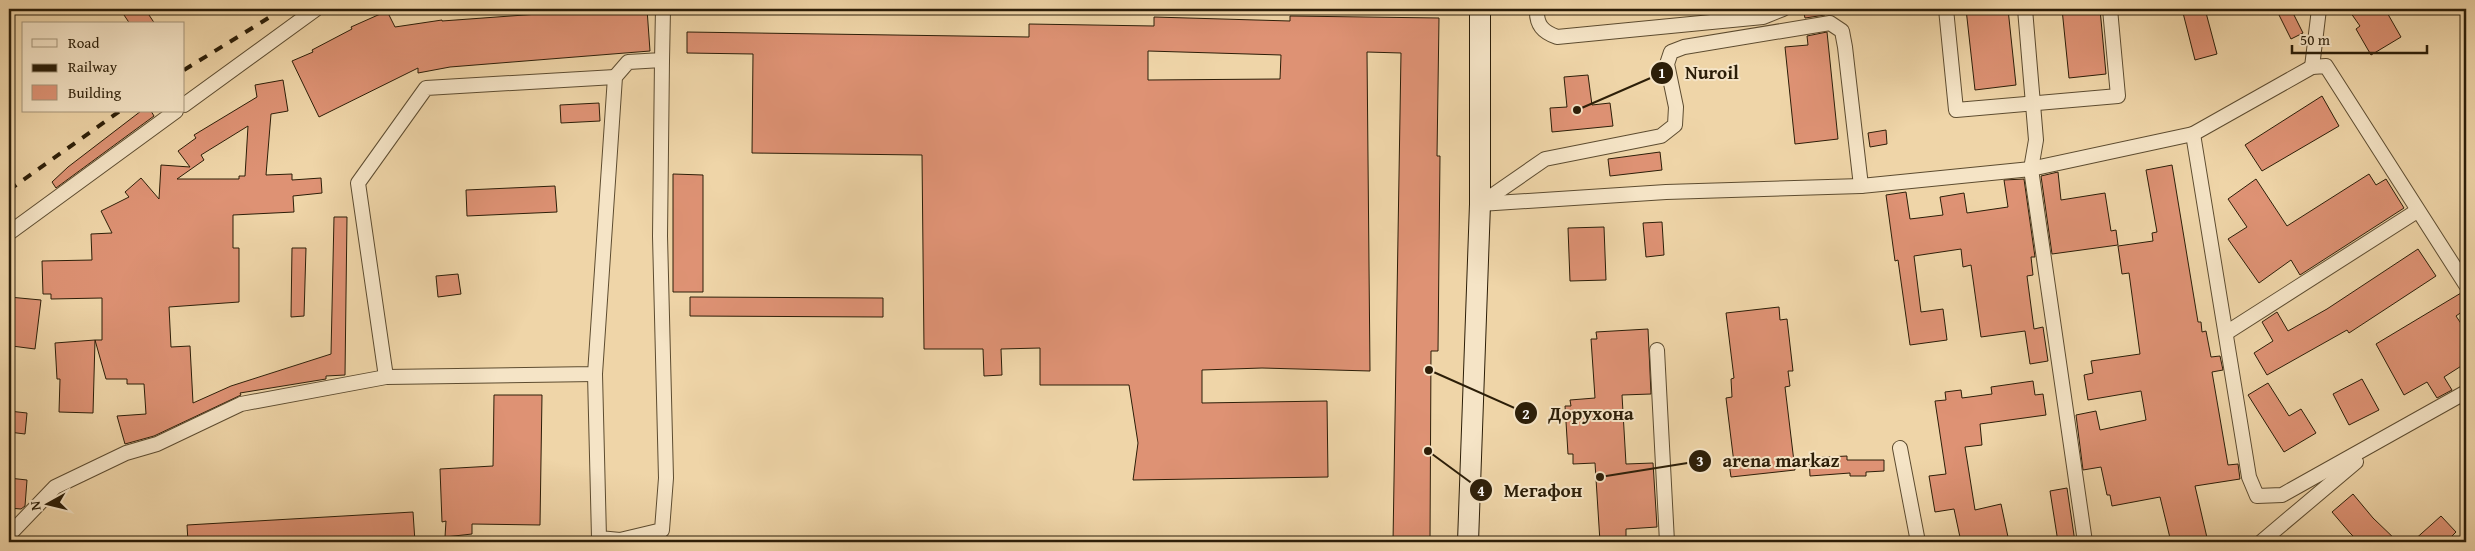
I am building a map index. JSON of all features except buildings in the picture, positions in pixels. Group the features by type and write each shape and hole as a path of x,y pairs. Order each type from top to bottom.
{"main road":[{"path":"1468,542 1480,204 1480,9"}],"street":[{"path":"185,105 316,9"},
{"path":"662,60 628,62 614,77 595,374 600,538 620,541 662,530 666,478 660,236 663,9"},
{"path":"1538,9 1537,20 1545,33 1557,37 1763,17 1783,9"},
{"path":"1946,9 1956,110 2118,96 2110,9"},
{"path":"2025,9 2036,140 2031,169 2085,542"},
{"path":"2312,67 2319,9"},
{"path":"1480,204 1545,159 1661,136 1675,125 1676,107 1667,64 1671,52 1684,47 1830,23 1842,31 1861,186"},
{"path":"1480,204 1666,192 1861,186 2031,169 2193,134 2312,67 2326,66 2466,285"},
{"path":"386,378 358,183 426,88 614,77"},
{"path":"9,234 175,112"},
{"path":"2193,134 2249,477 2257,496 2282,496 2466,392"},
{"path":"2226,333 2417,211"},
{"path":"1657,350 1667,542"},
{"path":"9,535 55,487 126,453 157,444 241,404 386,378 595,374"},
{"path":"2261,542 2380,442"},
{"path":"1900,448 1918,542"}],"railway":[{"path":"185,69 283,9"},
{"path":"9,190 119,112"}],"place":[{"name":"Nuroil","path":"1577,110"},
{"name":"Дорухона","path":"1429,370"},
{"name":"Мегафон","path":"1428,451"},
{"name":"arena markaz","path":"1600,477"}]}
